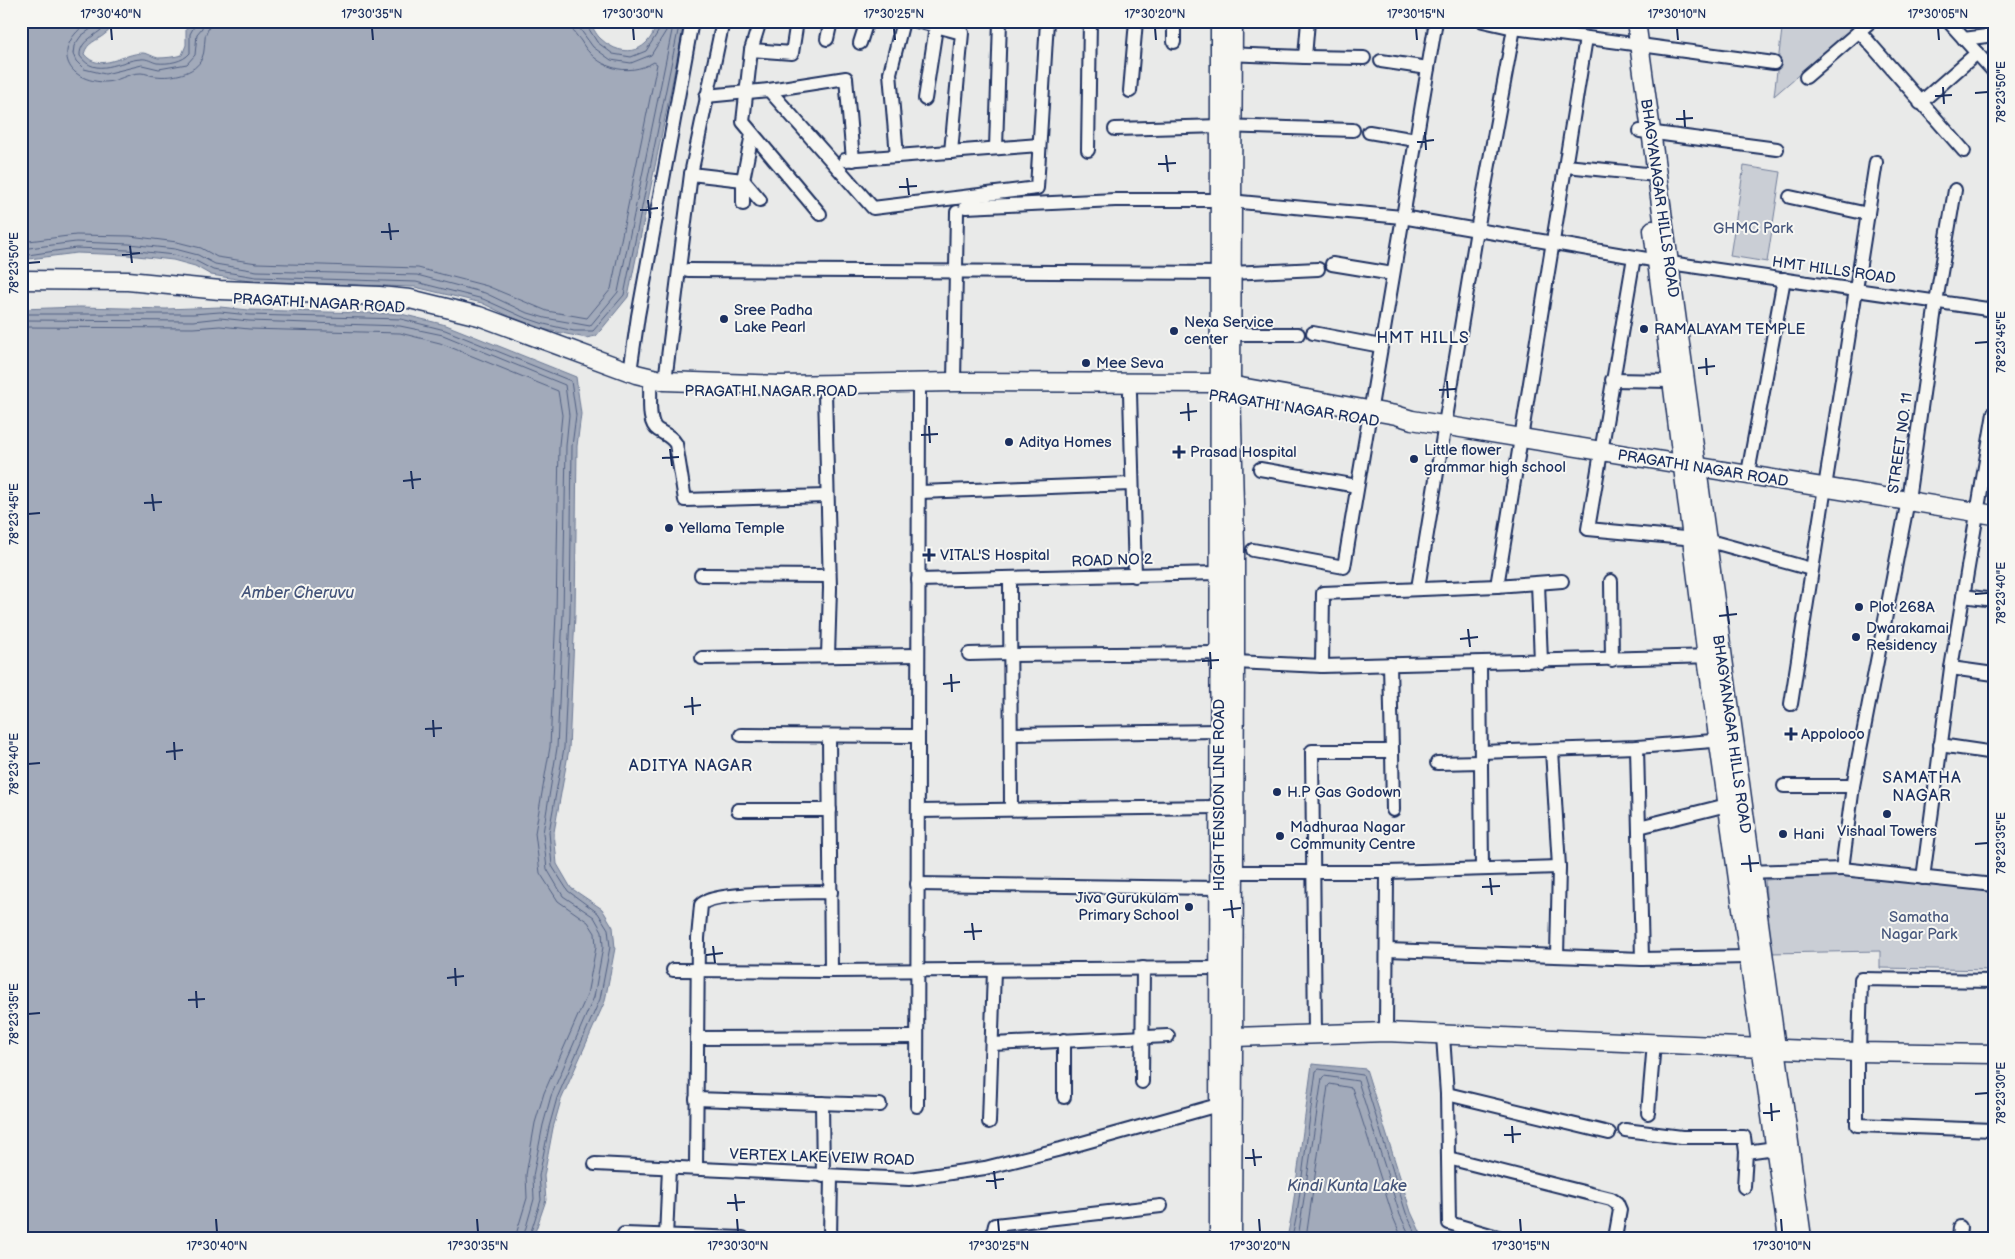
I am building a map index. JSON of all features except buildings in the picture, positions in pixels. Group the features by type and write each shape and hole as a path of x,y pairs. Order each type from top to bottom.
{"main road":[{"path":"1220,21 1227,54"},
{"path":"1224,389 1227,54 1233,21"},
{"name":"BHAGYANAGAR HILLS ROAD","path":"1624,21 1633,44 1714,656 1787,1181 1788,1238"},
{"name":"BHAGYANAGAR HILLS ROAD","path":"1633,44 1636,21"},
{"name":"BHAGYANAGAR HILLS ROAD","path":"1663,262 1672,381 1689,465"},
{"path":"1224,389 1232,334 1225,273"},
{"path":"21,280 139,283 220,290 379,296 410,299 479,316 658,384 756,389"},
{"name":"PRAGATHI NAGAR ROAD","path":"21,292 154,292 226,298 400,306 452,317 658,384"},
{"name":"PRAGATHI NAGAR ROAD","path":"756,389 954,382 1224,389 1294,398 1369,415 1392,423 1412,420 1445,425 1986,514"},
{"name":"PRAGATHI NAGAR ROAD","path":"756,389 825,392 919,390 1130,393 1224,389"},
{"name":"HIGH TENSION LINE ROAD","path":"1219,1238 1218,573 1224,389"},
{"name":"HIGH TENSION LINE ROAD","path":"1224,389 1235,546 1232,1238"},
{"name":"BHAGYANAGAR HILLS ROAD","path":"1726,740 1727,806 1741,848"},
{"name":"BHAGYANAGAR HILLS ROAD","path":"1744,872 1748,957 1767,1047 1775,1148 1787,1181 1802,1238"},
{"path":"1234,1037 1386,1032 1443,1036 1858,1052 1994,1054"}],"street":[{"path":"630,372 638,316 692,21"},
{"path":"723,21 706,96 692,174 652,424 656,429 671,436 676,444 685,500 827,496"},
{"path":"760,21 751,50 743,122 820,214"},
{"path":"751,50 792,53 798,21"},
{"path":"827,39 832,21"},
{"path":"860,42 867,21"},
{"path":"897,156 890,72 903,21"},
{"path":"917,21 936,27 963,27 951,152"},
{"path":"996,148 1000,21"},
{"path":"769,90 873,208 1037,188 1047,21"},
{"path":"1088,150 1090,21"},
{"path":"1130,90 1136,21"},
{"path":"1174,21 1174,42"},
{"path":"1305,57 1308,21"},
{"path":"1252,550 1344,567 1436,21"},
{"path":"1483,21 1514,28 1774,63"},
{"path":"1806,77 1871,21"},
{"path":"1948,21 1994,72"},
{"path":"925,100 936,27"},
{"path":"1418,588 1477,230 1514,28"},
{"path":"1859,31 1920,103 1964,151"},
{"path":"1964,39 1994,36"},
{"path":"1497,586 1586,38"},
{"path":"1920,103 1977,53"},
{"path":"1227,54 1364,58"},
{"path":"1381,61 1428,68"},
{"path":"706,96 769,90 846,78 853,160"},
{"path":"1115,129 1227,127 1353,130"},
{"path":"1645,131 1777,149"},
{"path":"1369,132 1416,140"},
{"path":"743,204 743,180 752,134"},
{"path":"832,160 853,160 1039,145"},
{"path":"1791,704 1876,162"},
{"path":"1566,166 1651,174"},
{"path":"692,174 743,180 760,200"},
{"name":"STREET NO. 11","path":"1842,869 1853,786 1908,500 1936,302 1955,190"},
{"path":"1790,197 1868,214"},
{"name":"HMT HILLS ROAD","path":"956,273 962,210 1114,200 1225,201 1402,217 1663,262 1994,310"},
{"path":"1634,257 1588,529 1699,540 1811,568"},
{"path":"1332,264 1393,274"},
{"path":"688,270 956,273 1225,273 1318,269"},
{"path":"954,382 956,273"},
{"path":"1748,474 1784,279"},
{"path":"1313,333 1381,346"},
{"path":"1232,334 1298,334"},
{"path":"1612,380 1672,381"},
{"path":"916,1106 919,390"},
{"path":"825,392 829,576 828,656"},
{"path":"1130,393 1135,576"},
{"path":"1924,878 1950,668 1963,596 1986,514 1994,413"},
{"path":"1260,469 1357,486"},
{"path":"920,492 1132,484"},
{"name":"ROAD NO 2","path":"918,580 1218,573"},
{"path":"701,575 829,576"},
{"path":"1010,579 1011,809"},
{"path":"1322,666 1323,593 1497,586 1562,581"},
{"path":"1611,581 1612,660"},
{"path":"1538,583 1541,662"},
{"path":"1963,596 1994,600"},
{"path":"969,654 1219,653 1235,662 1322,666 1541,662 1714,656"},
{"path":"702,658 918,655"},
{"path":"1480,663 1482,869"},
{"path":"1390,664 1393,810"},
{"path":"1950,668 1994,674"},
{"path":"1011,734 1218,731"},
{"path":"741,735 918,736"},
{"path":"829,736 831,971"},
{"path":"1437,763 1552,750 1637,747 1726,740"},
{"path":"1940,745 1994,752"},
{"path":"1637,747 1642,959"},
{"path":"1552,750 1559,867 1558,956"},
{"path":"1315,1035 1312,751 1392,751"},
{"path":"1784,786 1853,786"},
{"path":"1639,827 1727,806"},
{"path":"918,811 1218,807"},
{"path":"738,810 830,810"},
{"path":"1234,872 1387,872 1559,867"},
{"path":"1744,872 1842,869 1994,885"},
{"path":"1386,1032 1387,872"},
{"path":"917,884 1218,888"},
{"path":"696,1168 701,905 705,900 752,894 831,892"},
{"path":"1386,950 1642,959 1748,957"},
{"path":"1142,1082 1143,968"},
{"path":"673,970 831,971 1218,968"},
{"path":"989,1122 994,970"},
{"path":"1994,982 1860,979 1857,1125 1994,1130"},
{"path":"992,1044 1168,1036"},
{"path":"1443,1036 1447,1094 1449,1222 1501,1238"},
{"path":"697,1038 917,1037"},
{"path":"1064,1040 1064,1097"},
{"path":"1648,1113 1654,1043"},
{"path":"1447,1094 1609,1132"},
{"path":"696,1099 880,1105"},
{"path":"822,1103 830,1238"},
{"name":"VERTEX LAKE VEIW ROAD","path":"595,1164 909,1179 985,1168 1218,1105"},
{"path":"1625,1130 1682,1137 1744,1137 1746,1152 1744,1187"},
{"path":"1746,1152 1775,1148"},
{"path":"1448,1158 1611,1199 1617,1203 1620,1210 1615,1238"},
{"path":"666,1237 669,1167"},
{"path":"992,1238 995,1225 1161,1206"},
{"path":"624,1234 666,1237 743,1238"}],"green space":[{"path":"1783,21 1861,21 1774,96"},
{"name":"GHMC Park","path":"1744,166 1781,172 1767,262 1730,256"},
{"name":"Samatha Nagar Park","path":"1840,875 1994,890 1994,970 1880,968 1880,951 1770,953 1765,880"}],"water":[{"path":"21,21 116,21 107,33 90,44 85,50 84,54 90,60 104,62 143,53 158,58 182,55 186,45 186,29 193,21 587,21 599,37 610,46 627,51 643,46 649,40 654,32 657,21 685,21 628,297 596,336 586,338 542,329 521,322 482,303 415,287 256,282 211,275 195,266 173,260 128,255 77,253 21,260"},
{"name":"Amber Cheruvu","path":"80,307 166,309 220,307 249,310 401,314 446,325 576,377 581,414 577,446 575,614 569,749 554,832 557,864 571,888 602,909 613,927 615,948 605,1001 561,1100 553,1128 544,1176 546,1200 533,1238 21,1238 21,309"},
{"name":"Kindi Kunta Lake","path":"1312,1064 1366,1069 1411,1212 1423,1238 1287,1238"}],"place":[{"name":"Sree Padha Lake Pearl","path":"724,319"},
{"name":"RAMALAYAM TEMPLE","path":"1644,329"},
{"name":"Nexa Service center","path":"1174,331"},
{"name":"Mee Seva","path":"1086,363"},
{"name":"Aditya Homes","path":"1009,442"},
{"name":"Prasad Hospital","path":"1179,452"},
{"name":"Little flower grammar high school","path":"1414,459"},
{"name":"Yellama Temple","path":"669,528"},
{"name":"VITAL'S Hospital","path":"929,555"},
{"name":"Plot 268A","path":"1859,607"},
{"name":"Dwarakamai Residency","path":"1856,637"},
{"name":"Appolooo","path":"1791,734"},
{"name":"H.P Gas Godown","path":"1277,792"},
{"name":"Vishaal Towers","path":"1887,814"},
{"name":"Hani","path":"1783,834"},
{"name":"Madhuraa Nagar Community Centre","path":"1280,836"},
{"name":"Jiva Gurukulam Primary School","path":"1189,907"}],"district":[{"name":"HMT HILLS","path":"1423,337"},
{"name":"ADITYA NAGAR","path":"691,765"},
{"name":"SAMATHA NAGAR","path":"1922,786"}]}
